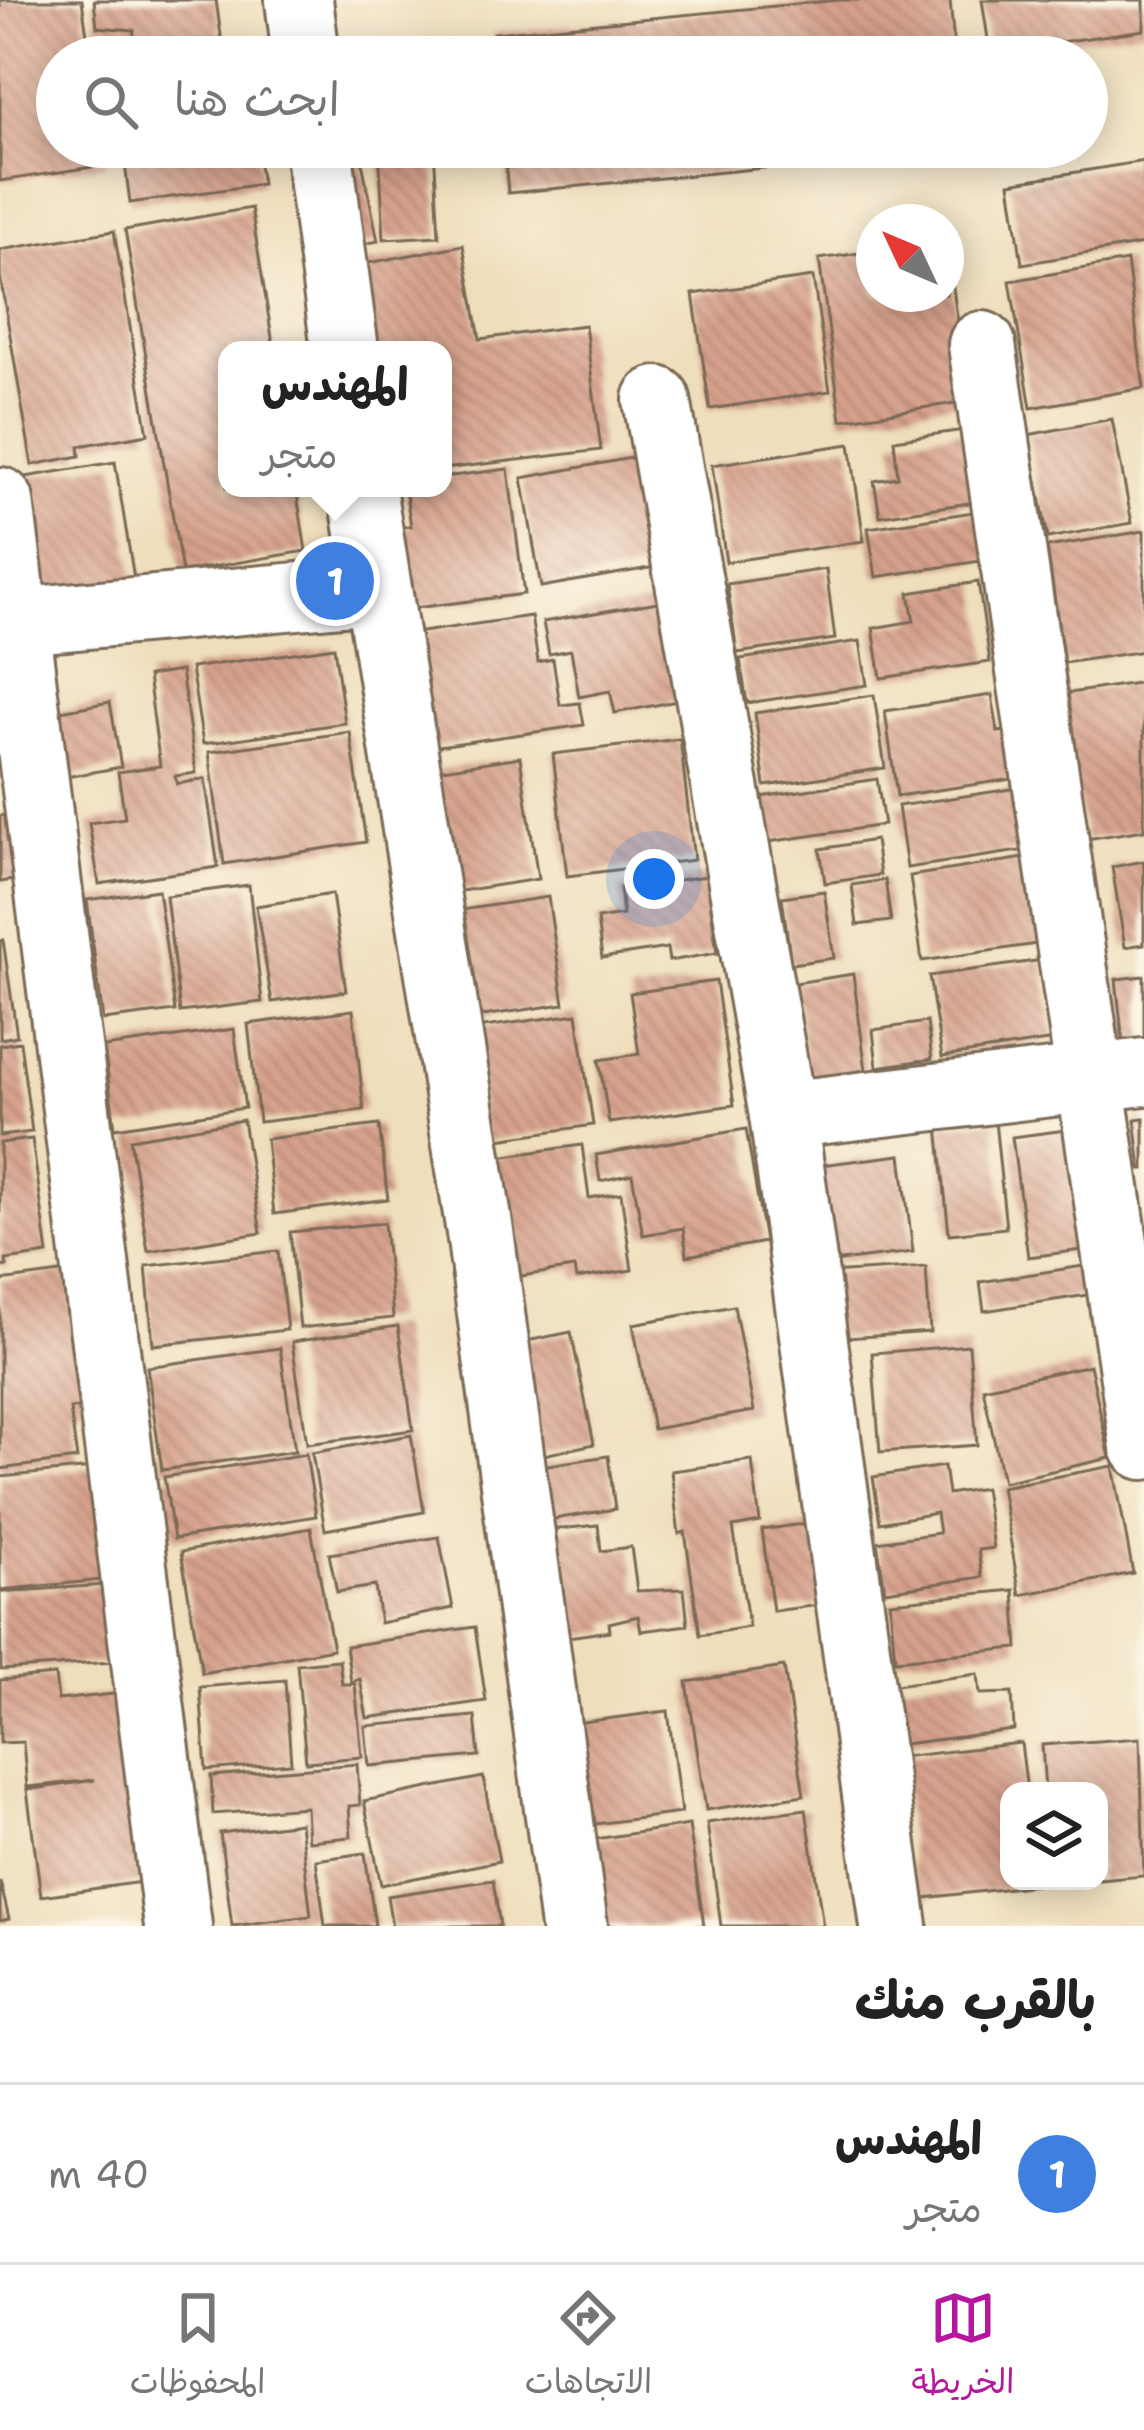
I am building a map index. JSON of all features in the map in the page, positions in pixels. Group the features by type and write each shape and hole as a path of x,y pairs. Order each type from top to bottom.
{"street":[{"path":"299,0 304,36"},
{"path":"321,168 343,341"},
{"path":"982,345 1119,1076 1144,1446"},
{"path":"657,400 783,1115 895,1926"},
{"path":"363,497 480,1232 574,1926"},
{"path":"0,501 9,621 178,1926"},
{"path":"9,621 376,589"},
{"path":"783,1115 1119,1076"}],"building":[{"path":"0,0 82,0 87,36 36,36 36,168 86,168 0,181"},
{"path":"94,0 216,0 221,36 134,36 134,30 97,27"},
{"path":"839,0 950,0 953,36 493,36"},
{"path":"982,0 1144,0 1144,30 1102,36 988,36"},
{"path":"1144,161 1144,244 1022,264 1010,183"},
{"path":"126,168 259,168 262,184 130,203"},
{"path":"339,168 363,168 378,241 344,248"},
{"path":"380,168 435,168 439,236 384,239"},
{"path":"506,168 764,168 508,193"},
{"path":"251,208 273,341 218,341 218,497 297,497 306,551 182,572 125,230"},
{"path":"114,231 148,434 79,446 80,456 32,465 0,276 0,250"},
{"path":"463,245 480,339 585,325 601,450 452,468 452,341 355,341 342,268"},
{"path":"856,254 856,312 956,312 969,401 841,420 819,259"},
{"path":"1127,261 1144,388 1031,408 1010,281"},
{"path":"813,277 830,391 710,409 693,294"},
{"path":"1112,419 1132,523 1048,538 1028,435"},
{"path":"972,429 983,501 880,516 874,481 898,477 894,440"},
{"path":"850,444 864,541 726,562 712,465"},
{"path":"642,456 661,566 541,587 522,478"},
{"path":"115,462 136,591 35,608 14,479"},
{"path":"508,469 524,594 407,609 396,528 411,526 406,497 452,497 452,476"},
{"path":"993,509 1000,558 876,577 868,528"},
{"path":"1144,531 1144,651 1064,663 1047,547"},
{"path":"826,569 835,639 737,653 727,584"},
{"path":"978,582 990,662 881,678 873,628 914,621 909,593"},
{"path":"658,602 662,625 675,622 687,699 615,713 610,691 579,697 571,650 549,654 543,622"},
{"path":"531,616 538,662 553,659 560,705 580,703 584,725 432,747 401,635"},
{"path":"860,641 867,685 747,703 740,659"},
{"path":"334,647 345,723 203,744 191,668"},
{"path":"181,671 196,773 175,776 177,784 205,779 218,867 99,884 89,823 125,818 118,772 160,766 148,676"},
{"path":"1144,682 1144,830 1086,839 1056,695"},
{"path":"874,695 885,768 765,786 755,713"},
{"path":"992,695 998,732 1026,728 1033,776 897,796 885,711"},
{"path":"110,702 121,767 66,777 55,712"},
{"path":"350,732 366,842 224,864 209,752"},
{"path":"680,739 694,860 567,876 553,754"},
{"path":"520,757 538,879 442,894 424,772"},
{"path":"877,779 884,825 768,842 761,797"},
{"path":"1031,786 1040,848 907,868 898,806"},
{"path":"19,813 28,878 0,882 0,816"},
{"path":"875,840 880,875 825,883 820,849"},
{"path":"1037,856 1050,942 922,961 910,876"},
{"path":"1144,861 1144,944 1125,947 1112,867"},
{"path":"707,876 717,953 669,961 667,948 602,958 597,919 623,915 620,888"},
{"path":"885,880 891,921 857,925 852,885"},
{"path":"249,885 262,1002 180,1012 166,896"},
{"path":"158,890 175,1011 103,1020 87,900"},
{"path":"824,891 834,958 791,964 782,897"},
{"path":"332,894 346,991 272,1002 256,906"},
{"path":"548,897 564,1004 456,1020 441,913"},
{"path":"0,941 17,1036 0,1039"},
{"path":"1043,960 1054,1040 942,1057 929,976"},
{"path":"853,974 866,1070 808,1079 795,983"},
{"path":"1144,976 1144,1041 1123,1043 1116,979"},
{"path":"716,981 734,1105 609,1123 599,1060 639,1054 630,993"},
{"path":"353,1010 364,1110 259,1122 248,1024"},
{"path":"577,1014 593,1125 485,1141 470,1029"},
{"path":"927,1022 932,1059 877,1067 873,1030"},
{"path":"234,1029 245,1108 115,1128 104,1047"},
{"path":"20,1042 32,1132 0,1136 0,1045"},
{"path":"1144,1118 1144,1169 1141,1169 1135,1119"},
{"path":"243,1120 261,1233 148,1251 130,1139"},
{"path":"995,1121 1006,1228 949,1234 938,1126"},
{"path":"379,1125 388,1199 274,1214 266,1139"},
{"path":"746,1129 765,1242 687,1256 683,1228 643,1235 632,1174 600,1181 596,1155"},
{"path":"1074,1129 1090,1249 1028,1257 1012,1137"},
{"path":"32,1139 48,1254 6,1260 7,1266 0,1267 0,1143"},
{"path":"582,1145 589,1198 621,1193 632,1270 576,1279 574,1268 508,1278 492,1158"},
{"path":"901,1155 913,1252 832,1262 820,1165"},
{"path":"384,1223 393,1318 300,1328 290,1232"},
{"path":"278,1251 287,1330 153,1345 146,1266"},
{"path":"1090,1265 1094,1294 984,1311 980,1282"},
{"path":"926,1267 930,1332 833,1339 829,1273"},
{"path":"68,1272 84,1407 70,1409 77,1459 0,1469 0,1281"},
{"path":"734,1306 754,1411 653,1429 633,1324"},
{"path":"398,1326 413,1430 307,1444 292,1342"},
{"path":"571,1332 594,1444 530,1458 507,1345"},
{"path":"969,1345 977,1445 880,1452 872,1353"},
{"path":"280,1348 295,1451 162,1470 147,1367"},
{"path":"1090,1365 1110,1458 1003,1482 983,1388"},
{"path":"411,1435 424,1512 325,1530 312,1453"},
{"path":"306,1454 316,1516 174,1539 164,1477"},
{"path":"608,1456 615,1509 536,1522 528,1468"},
{"path":"752,1460 760,1522 733,1527 749,1627 700,1635 671,1471"},
{"path":"944,1466 948,1494 984,1488 993,1548 978,1550 982,1577 885,1591 877,1542 939,1533 936,1513 880,1523 873,1477"},
{"path":"1113,1466 1133,1573 1020,1595 1001,1487"},
{"path":"103,1467 113,1579 0,1590 0,1477"},
{"path":"816,1522 828,1604 773,1611 762,1530"},
{"path":"598,1525 601,1551 631,1547 637,1591 684,1589 688,1625 641,1631 638,1616 609,1623 610,1631 561,1638 549,1530"},
{"path":"311,1528 333,1649 202,1673 181,1552"},
{"path":"439,1537 453,1608 380,1623 375,1586 337,1592 329,1554"},
{"path":"121,1584 126,1661 1,1670 0,1592"},
{"path":"1014,1590 1018,1648 895,1660 890,1602"},
{"path":"475,1627 486,1701 367,1718 360,1679 351,1682 346,1646"},
{"path":"339,1660 342,1684 355,1684 362,1757 306,1762 297,1664"},
{"path":"784,1667 804,1795 706,1810 687,1682"},
{"path":"978,1674 980,1694 1012,1693 1014,1730 903,1744 895,1685"},
{"path":"55,1675 58,1700 132,1692 156,1880 41,1896 27,1790 95,1780 27,1787 23,1742 0,1743 0,1680"},
{"path":"285,1680 291,1763 206,1770 200,1687"},
{"path":"668,1711 681,1813 572,1827 559,1725"},
{"path":"475,1716 479,1756 369,1766 365,1726"},
{"path":"1140,1738 1144,1876 1108,1879 1108,1782 1044,1782 1042,1745"},
{"path":"1021,1743 1026,1782 1000,1782 1000,1889 915,1899 901,1757"},
{"path":"357,1764 360,1805 349,1806 351,1837 308,1841 306,1807 213,1814 211,1776"},
{"path":"483,1777 499,1861 381,1885 364,1801"},
{"path":"806,1809 823,1926 721,1926 707,1823"},
{"path":"300,1823 311,1916 232,1926 220,1833"},
{"path":"689,1825 704,1926 594,1926 582,1841"},
{"path":"365,1853 375,1926 325,1926 316,1860"},
{"path":"493,1880 500,1926 392,1926 387,1896"},
{"path":"0,1881 9,1919 0,1921"}],"place":[{"name":"المهندس","path":"335,581"}]}
